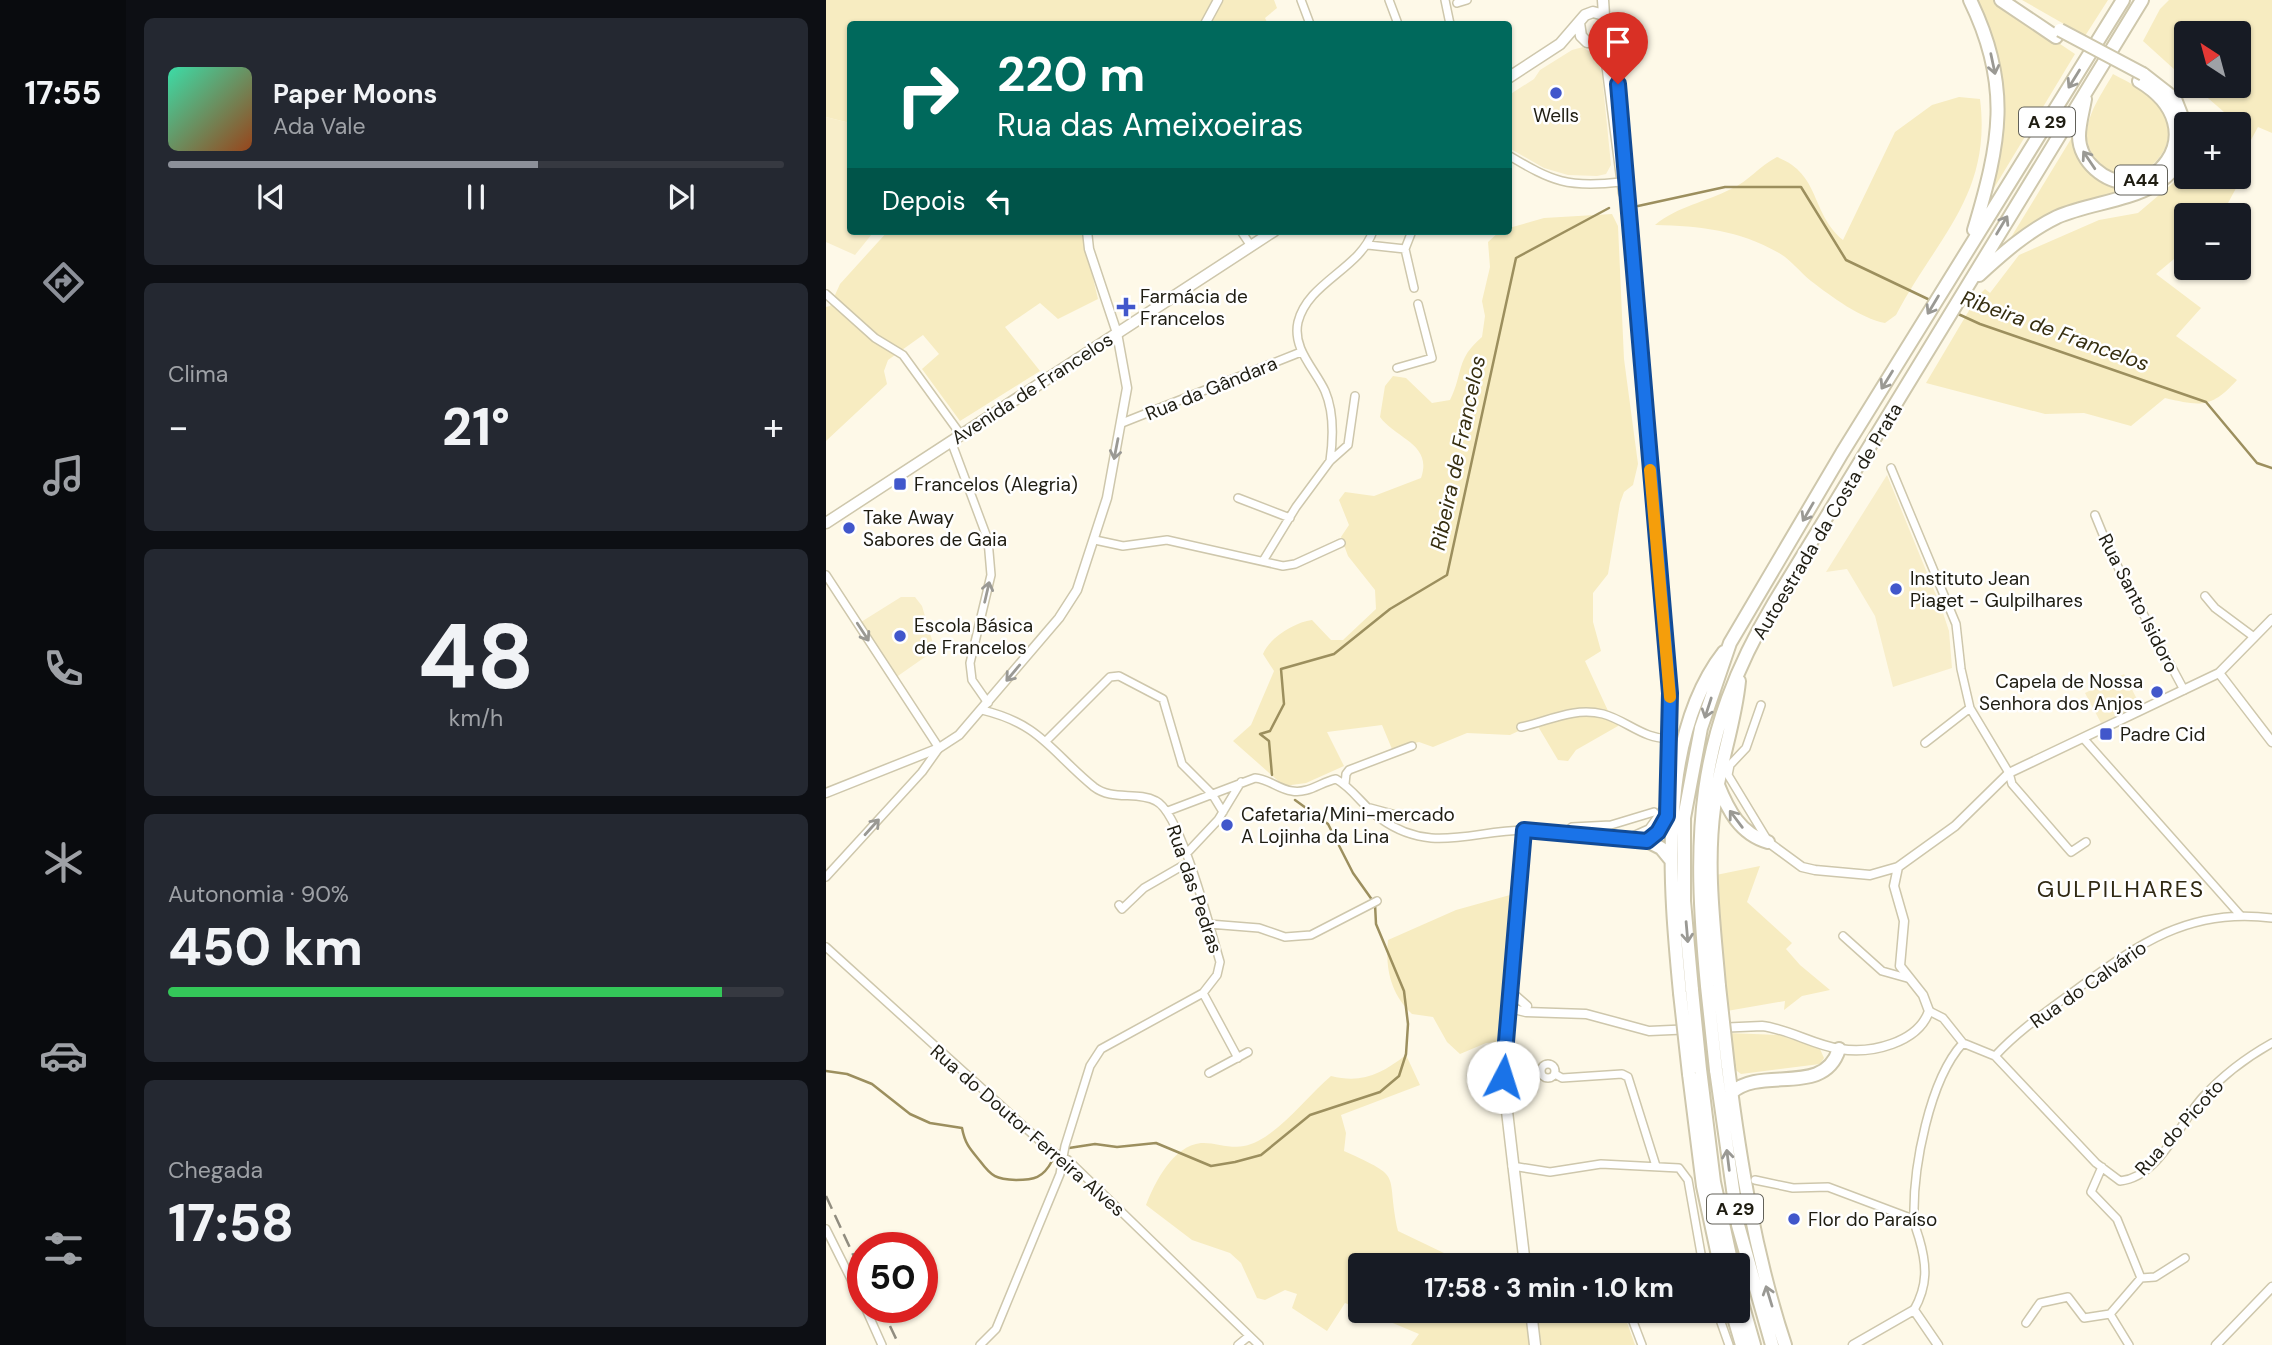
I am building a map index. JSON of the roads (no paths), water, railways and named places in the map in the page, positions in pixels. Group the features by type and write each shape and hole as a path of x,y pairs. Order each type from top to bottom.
{"highway":[{"path":"1970,0 1992,57 1999,129 1992,173 1970,243"},
{"path":"2001,0 2175,99 2180,112"},
{"path":"2013,0 2058,34"},
{"name":"Autoestrada da Costa de Prata","path":"1686,991 1684,818 1701,728 1730,643 1970,243 2123,0"},
{"name":"Autoestrada da Costa de Prata","path":"1713,986 1699,898 1701,808 1721,716 1740,670 1763,622 2142,0"},
{"name":"A44","path":"2086,94 2079,136 2084,155 2094,169 2109,178 2148,178 2166,164 2176,144 2176,131 2168,105 2141,78"},
{"path":"1969,285 2014,244 2045,223 2074,211 2141,192 2174,169"},
{"name":"A 29","path":"1717,1253 1703,1185 1686,991 1670,859 1678,774 1691,718 1709,671 1730,643"},
{"name":"A 29","path":"1740,670 1736,706 1717,783 1711,864 1713,986 1724,1070 1738,1225 1772,1345"},
{"path":"1717,783 1725,804 1738,823 1751,836 1768,842"},
{"path":"1647,841 1661,848 1670,859"},
{"path":"1724,1070 1741,1079 1816,1070 1828,1061 1835,1047"},
{"path":"1731,1093 1744,1084 1818,1075 1833,1063 1835,1047"},
{"name":"A 29","path":"1724,1070 1731,1093 1745,1195 1763,1278 1785,1345"},
{"name":"A 29","path":"1694,1072 1729,1253"},
{"path":"1736,1323 1742,1345"},
{"path":"1748,1323 1754,1345"}],"main road":[{"path":"1512,75 1560,44 1589,13 1591,0"},
{"path":"1523,1253 1503,1077 1524,830 1647,841 1665,823 1670,693 1620,101 1609,33 1610,23 1604,15 1603,0"},
{"path":"1589,13 1604,15"},
{"path":"1580,21 1579,31 1585,40"},
{"path":"1560,44 1585,40 1596,43 1604,40 1609,33"},
{"path":"1596,43 1607,63 1621,182 1628,211"},
{"name":"Avenida de Francelos","path":"826,523 1268,235"},
{"path":"1630,839 1650,830 1665,809"},
{"path":"1532,1323 1535,1345"}],"street":[{"path":"1207,21 1218,0"},
{"path":"1301,0 1309,21"},
{"path":"1390,0 1397,21"},
{"path":"1445,0 1449,21"},
{"path":"1457,3 1467,0"},
{"path":"1512,157 1562,183 1575,186 1621,182"},
{"path":"826,793 939,748 959,735 1059,618 1077,590 1095,540 1122,423 1126,388 1116,333 1089,248 1087,235"},
{"path":"1244,235 1251,246"},
{"path":"1331,461 1330,409 1325,392 1301,352 1298,323 1304,308 1315,294 1368,245 1372,235"},
{"path":"1410,235 1405,249 1414,288"},
{"path":"1368,245 1405,249"},
{"path":"826,294 875,338 903,355 961,435"},
{"path":"1397,368 1432,358 1418,304"},
{"name":"Rua da Gândara","path":"1122,423 1301,352"},
{"path":"1263,562 1290,518 1331,461 1348,445 1355,396"},
{"path":"951,441 988,540 991,575 970,663 972,680 985,706"},
{"path":"1891,468 1956,624 1961,669 1970,708 2009,773 2012,784 2071,852 2086,842"},
{"path":"1238,498 1290,518"},
{"name":"Rua Santo Isidoro","path":"2095,515 2112,554 2184,690"},
{"path":"1095,540 1123,546 1167,540 1283,566 1295,564 1341,543"},
{"path":"826,575 939,748"},
{"path":"2205,596 2215,608 2254,637"},
{"path":"1761,705 1746,748 1730,765 1728,775 1768,842 1802,867 1879,874 1898,867 1948,831 2009,773 2219,673 2272,619"},
{"path":"2219,673 2272,742"},
{"path":"1046,741 1110,677 1119,676 1163,699 1182,764 1212,794 1223,812"},
{"name":"Rua das Pedras","path":"980,1345 996,1329 1060,1174 1061,1159 1090,1066 1101,1049 1137,1027 1171,1014 1203,993 1217,975 1220,962 1188,858 1168,811 1154,799 1096,789 1046,741 1019,721 985,706"},
{"path":"1925,743 1970,708"},
{"path":"1521,727 1569,712 1602,714 1658,740 1670,738"},
{"path":"2082,738 2241,916"},
{"path":"1345,784 1349,770 1412,746"},
{"path":"826,877 922,772 939,748"},
{"path":"1168,811 1255,778 1267,779 1292,792 1305,791 1336,779 1345,784 1362,806 1406,834 1431,840 1524,830"},
{"path":"1119,905 1122,909 1144,888 1188,858 1223,812 1241,782"},
{"path":"1362,806 1407,818"},
{"path":"1565,833 1572,827 1611,824 1654,812"},
{"path":"1510,1008 1612,1018 1649,1031 1777,1027 1835,1047 1867,1049 1892,1045 1925,1022 1929,1011 1923,995 1900,966 1904,921 1894,886 1898,867"},
{"path":"1879,874 1894,886"},
{"path":"1209,924 1259,928 1285,937 1311,935 1374,903"},
{"name":"Rua do Calvário","path":"1995,1056 2012,1038 2134,948 2177,928 2241,916 2272,918"},
{"path":"1843,936 1882,971 1907,978"},
{"name":"Rua do Doutor Ferreira Alves","path":"826,947 1061,1159 1068,1160 1259,1345"},
{"path":"1511,992 1526,1009"},
{"path":"1203,993 1238,1058"},
{"path":"1508,1025 1526,1009"},
{"path":"1853,1345 1913,1310 1923,1287 1927,1263 1913,1219 1919,1150 1947,1065 1963,1043 1943,1018 1929,1011"},
{"name":"Rua do Picoto","path":"1963,1043 1995,1056 2102,1167 2120,1181 2139,1174 2182,1128 2202,1098 2222,1078 2272,1043"},
{"path":"1209,1073 1248,1052"},
{"path":"1555,1074 1562,1077 1622,1074 1628,1077 1656,1166"},
{"path":"1512,1166 1549,1172 1601,1164 1679,1168 1686,1175 1701,1253"},
{"path":"2102,1167 2091,1192 2118,1219 2141,1278"},
{"path":"1755,1181 1793,1188 1828,1187 1913,1219"},
{"path":"826,1229 847,1271"},
{"path":"2026,1323 2040,1303 2068,1297 2084,1318 2110,1314 2141,1278 2155,1277 2185,1258"},
{"path":"2216,1345 2272,1287"},
{"path":"1913,1310 1938,1345"},
{"path":"2110,1314 2129,1345"},
{"path":"873,1323 883,1345"},
{"path":"1634,1323 1642,1345"},
{"path":"1721,1323 1729,1345"},
{"path":"1238,1345 1250,1336"}],"waterway":[{"name":"Ribeira de Francelos","path":"1638,206 1725,187 1801,187 1846,260 1932,301"},
{"name":"Ribeira de Francelos","path":"1272,775 1269,741 1260,734 1270,731 1284,704 1281,669 1334,654 1390,609 1447,575 1516,258 1609,208"},
{"name":"Ribeira de Francelos","path":"1956,313 1980,324 2206,402 2257,463 2272,468"},
{"name":"Ribeira de Francelos","path":"1069,1148 1095,1144 1117,1147 1156,1143 1211,1166 1235,1162 1261,1155 1310,1115 1380,1092 1399,1076 1406,1054 1408,1024 1404,991 1376,924 1375,904 1353,873 1328,824 1295,800"},
{"name":"Ribeira de Francelos","path":"826,1071 847,1074 872,1084 910,1114 930,1123 962,1128 971,1150 988,1171 999,1178 1033,1178 1045,1171 1052,1161"}],"railway":[{"path":"826,1196 847,1241"},
{"path":"889,1323 899,1345"}],"place":[{"name":"Wells","path":"1556,93"},
{"name":"Farmácia de Francelos","path":"1126,307"},
{"name":"Francelos (Alegria)","path":"900,484"},
{"name":"Take Away Sabores de Gaia","path":"849,528"},
{"name":"Instituto Jean Piaget - Gulpilhares","path":"1896,589"},
{"name":"Escola Básica de Francelos","path":"900,636"},
{"name":"Capela de Nossa Senhora dos Anjos","path":"2157,692"},
{"name":"Padre Cid","path":"2106,734"},
{"name":"Cafetaria/Mini-mercado A Lojinha da Lina","path":"1227,825"},
{"name":"Flor do Paraíso","path":"1794,1219"}],"district":[{"name":"GULPILHARES","path":"2121,889"}]}
